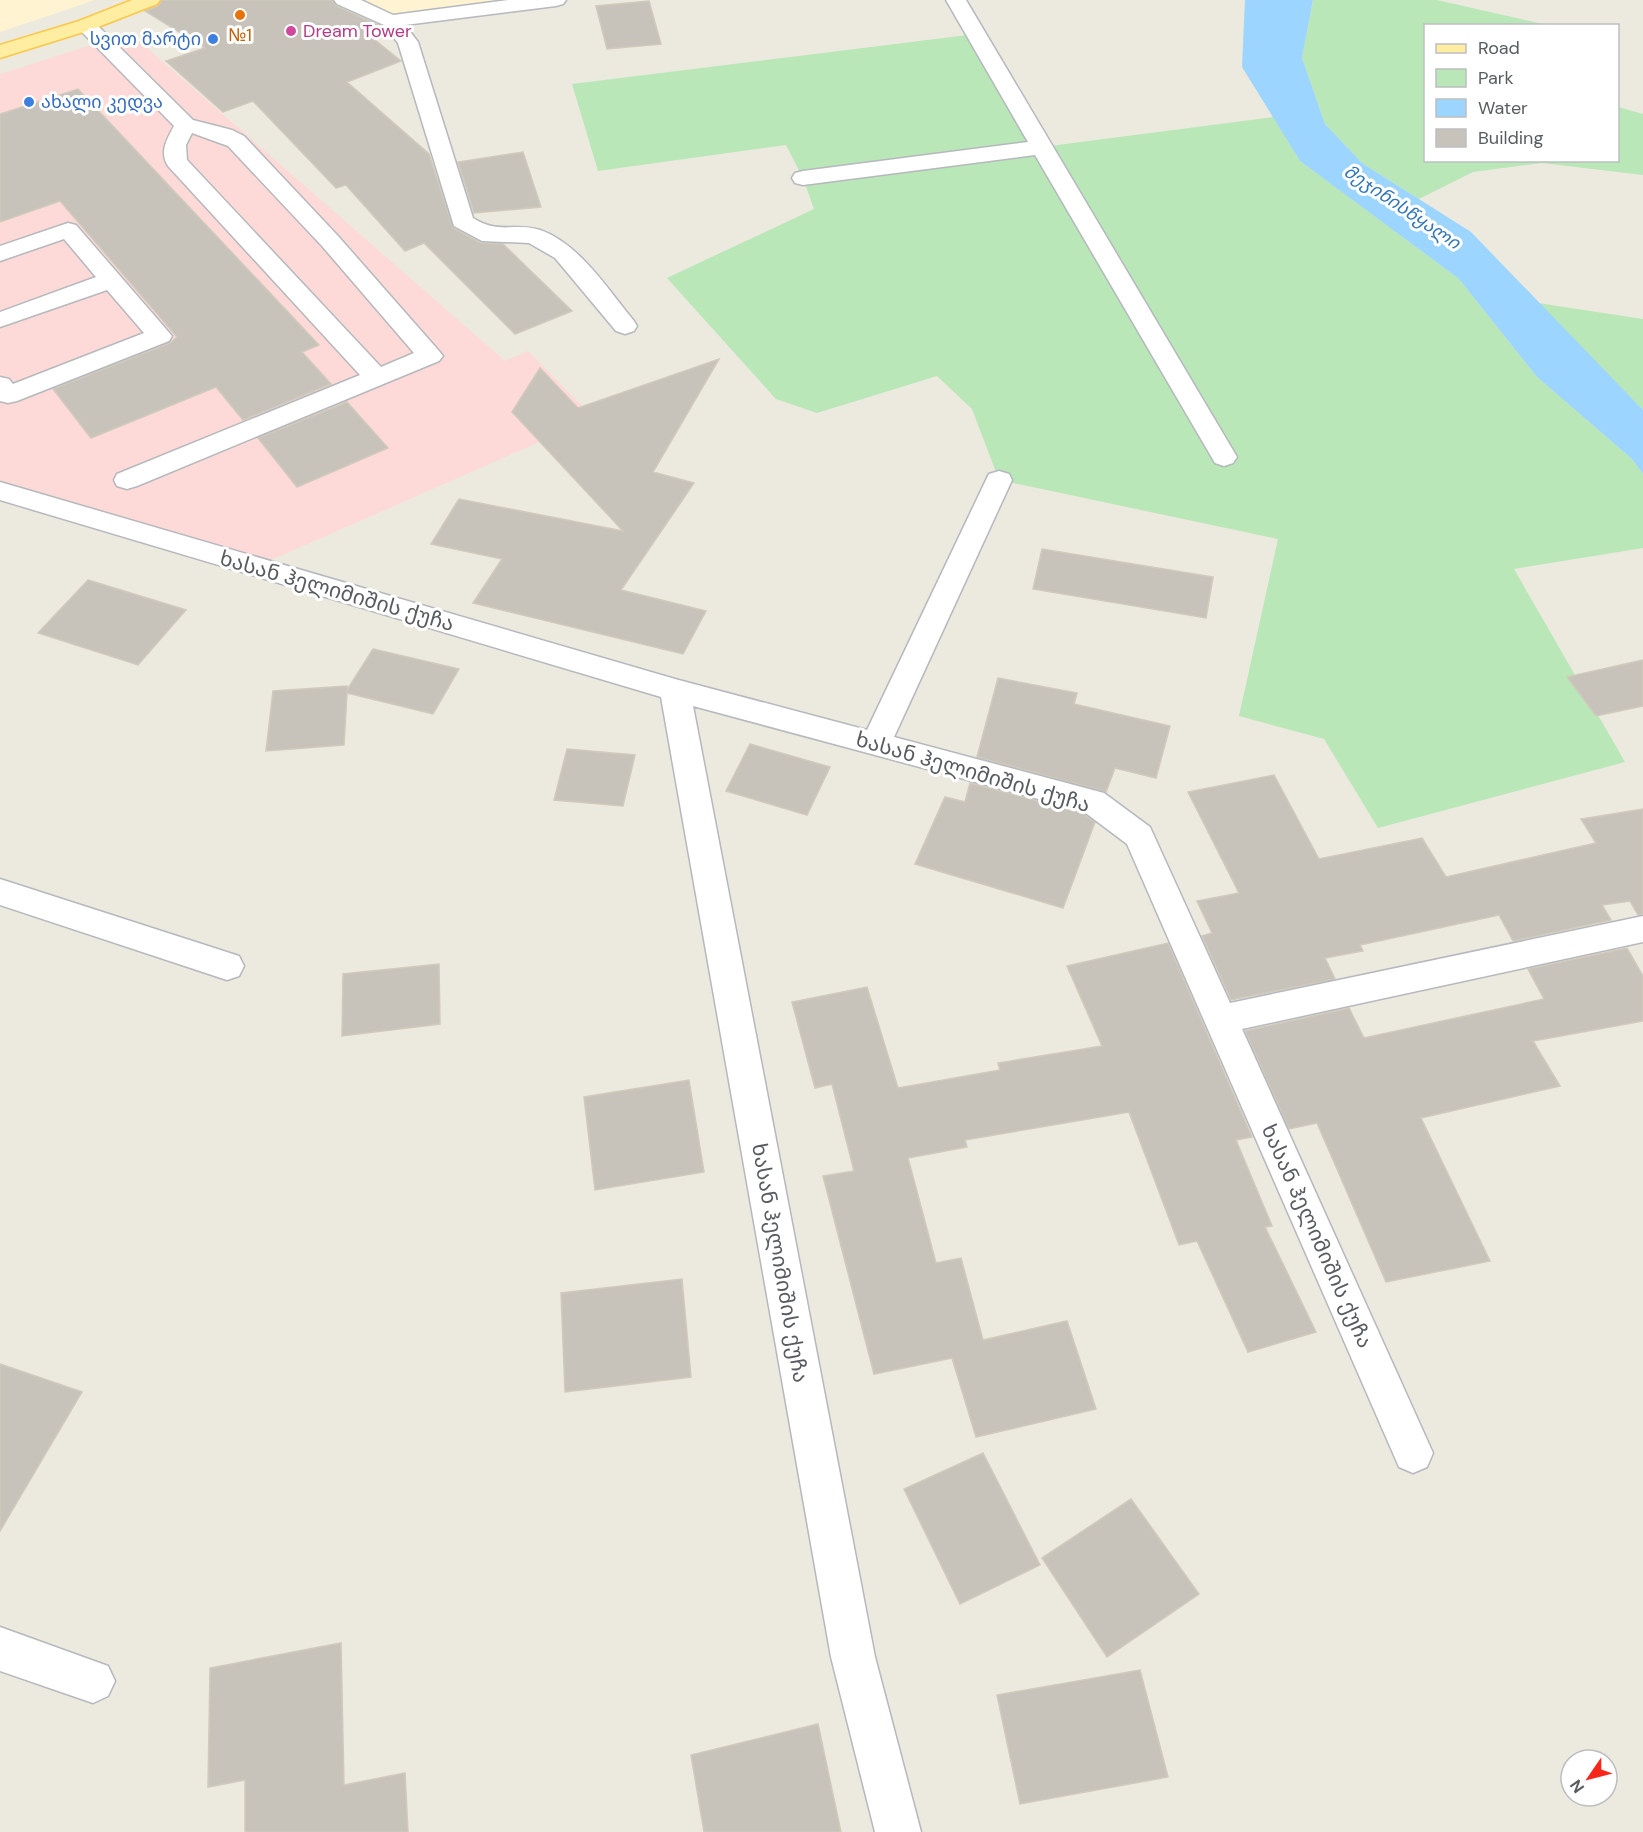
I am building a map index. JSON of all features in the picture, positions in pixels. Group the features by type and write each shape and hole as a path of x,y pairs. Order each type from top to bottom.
{"main road":[{"path":"0,52 86,25 150,0"}],"street":[{"path":"344,0 391,21 408,42 462,221 482,234 534,236 563,253 625,327"},
{"path":"391,21 556,0"},
{"path":"956,0 1224,457"},
{"path":"86,25 185,125 224,135 236,141 330,241 430,356 127,480"},
{"path":"185,125 176,145 176,161 376,377"},
{"path":"803,178 1042,147"},
{"path":"0,254 68,230 160,336 3,392"},
{"path":"0,320 111,279"},
{"path":"875,745 999,480"},
{"name":"ხასან ჰელიმიშის ქუჩა","path":"0,491 675,690 1093,802 1139,836 1413,1453"},
{"name":"ხასან ჰელიმიშის ქუჩა","path":"675,690 853,1657 898,1832"},
{"path":"0,892 227,966"},
{"path":"1221,1019 1643,929"},
{"path":"0,1649 93,1681"}],"shaded area":[{"path":"0,0 95,0 0,32"},
{"path":"356,0 514,0 391,16"},
{"path":"130,33 505,361 528,351 594,418 262,564 0,487 0,74"}],"green space":[{"path":"1313,0 1437,0 1543,24 1424,24 1424,162 1619,162 1619,107 1643,114 1643,175 1542,163 1473,172 1419,199 1362,163 1325,124 1302,58"},
{"path":"976,34 1042,147 1273,117 1300,161 1459,279 1537,377 1632,459 1643,474 1643,548 1514,569 1625,762 1378,828 1324,739 1239,716 1278,539 999,480 972,409 937,376 817,413 776,399 667,278 814,209 803,178 786,145 598,171 572,84"},
{"path":"1538,303 1643,319 1643,410"}],"water":[{"name":"მეჯინისწყალი","path":"1245,0 1313,0 1302,58 1325,124 1362,163 1471,232 1643,410 1643,474 1632,459 1537,377 1459,279 1300,161 1242,67"}],"building":[{"path":"162,0 332,0 336,6 383,27 389,35 375,40 401,61 347,82 429,154 453,228 481,243 503,244 572,311 515,334 424,243 405,251 346,185 336,188 253,101 223,112 166,61 205,48 145,11 158,6"},
{"path":"649,1 661,44 607,49 596,6"},
{"path":"78,89 319,345 302,352 331,384 243,420 216,387 91,438 53,389 170,343 177,337 60,201 0,222 0,114"},
{"path":"523,152 541,207 474,213 458,162"},
{"path":"719,359 653,472 694,483 621,590 706,611 683,654 473,603 502,559 431,544 459,499 623,531 512,412 540,368 578,408"},
{"path":"347,402 388,448 297,487 258,438"},
{"path":"1042,549 1213,577 1206,618 1033,589"},
{"path":"88,580 186,610 138,665 38,633"},
{"path":"373,649 459,669 433,714 347,693 344,745 266,751 273,691 347,686 347,690"},
{"path":"1643,660 1643,706 1596,716 1567,677"},
{"path":"998,678 1077,693 1074,704 1170,726 1156,778 1115,768 1106,792 977,757"},
{"path":"750,744 830,767 807,815 726,791"},
{"path":"567,749 635,755 623,806 554,800"},
{"path":"1274,775 1319,859 1422,838 1446,877 1596,843 1581,819 1643,809 1643,914 1638,915 1630,901 1602,905 1611,920 1513,941 1499,915 1360,945 1363,951 1325,958 1335,979 1231,1000 1202,936 1212,933 1197,901 1239,893 1188,792"},
{"path":"970,783 1082,813 1095,822 1063,908 915,864 945,797 965,802"},
{"path":"1168,943 1252,1137 1236,1140 1272,1226 1265,1227 1316,1332 1248,1352 1197,1241 1179,1245 1129,1112 965,1140 967,1147 908,1158 936,1263 961,1258 983,1340 1067,1321 1096,1409 976,1437 952,1358 874,1374 823,1176 854,1171 832,1084 815,1088 792,1002 867,987 898,1088 1000,1070 998,1063 1102,1046 1067,966"},
{"path":"1627,948 1643,976 1643,1021 1533,1041 1560,1086 1421,1118 1490,1261 1386,1282 1317,1123 1289,1129 1245,1031 1349,1008 1364,1038 1544,999 1528,969"},
{"path":"439,964 440,1024 342,1036 343,974"},
{"path":"689,1080 704,1172 595,1190 584,1097"},
{"path":"682,1279 691,1377 565,1392 561,1293"},
{"path":"0,1364 82,1392 0,1531"},
{"path":"983,1453 1040,1565 960,1604 904,1489"},
{"path":"1131,1499 1199,1594 1107,1657 1042,1558"},
{"path":"341,1643 344,1785 405,1773 408,1832 245,1832 245,1780 208,1787 210,1668"},
{"path":"1140,1670 1168,1777 1020,1804 997,1695"},
{"path":"818,1724 841,1832 704,1832 691,1755"}],"place":[{"name":"№1","path":"240,15"},
{"name":"Dream Tower","path":"291,31"},
{"name":"სვით მარტი","path":"213,39"},
{"name":"ახალი კედვა","path":"29,102"}]}
